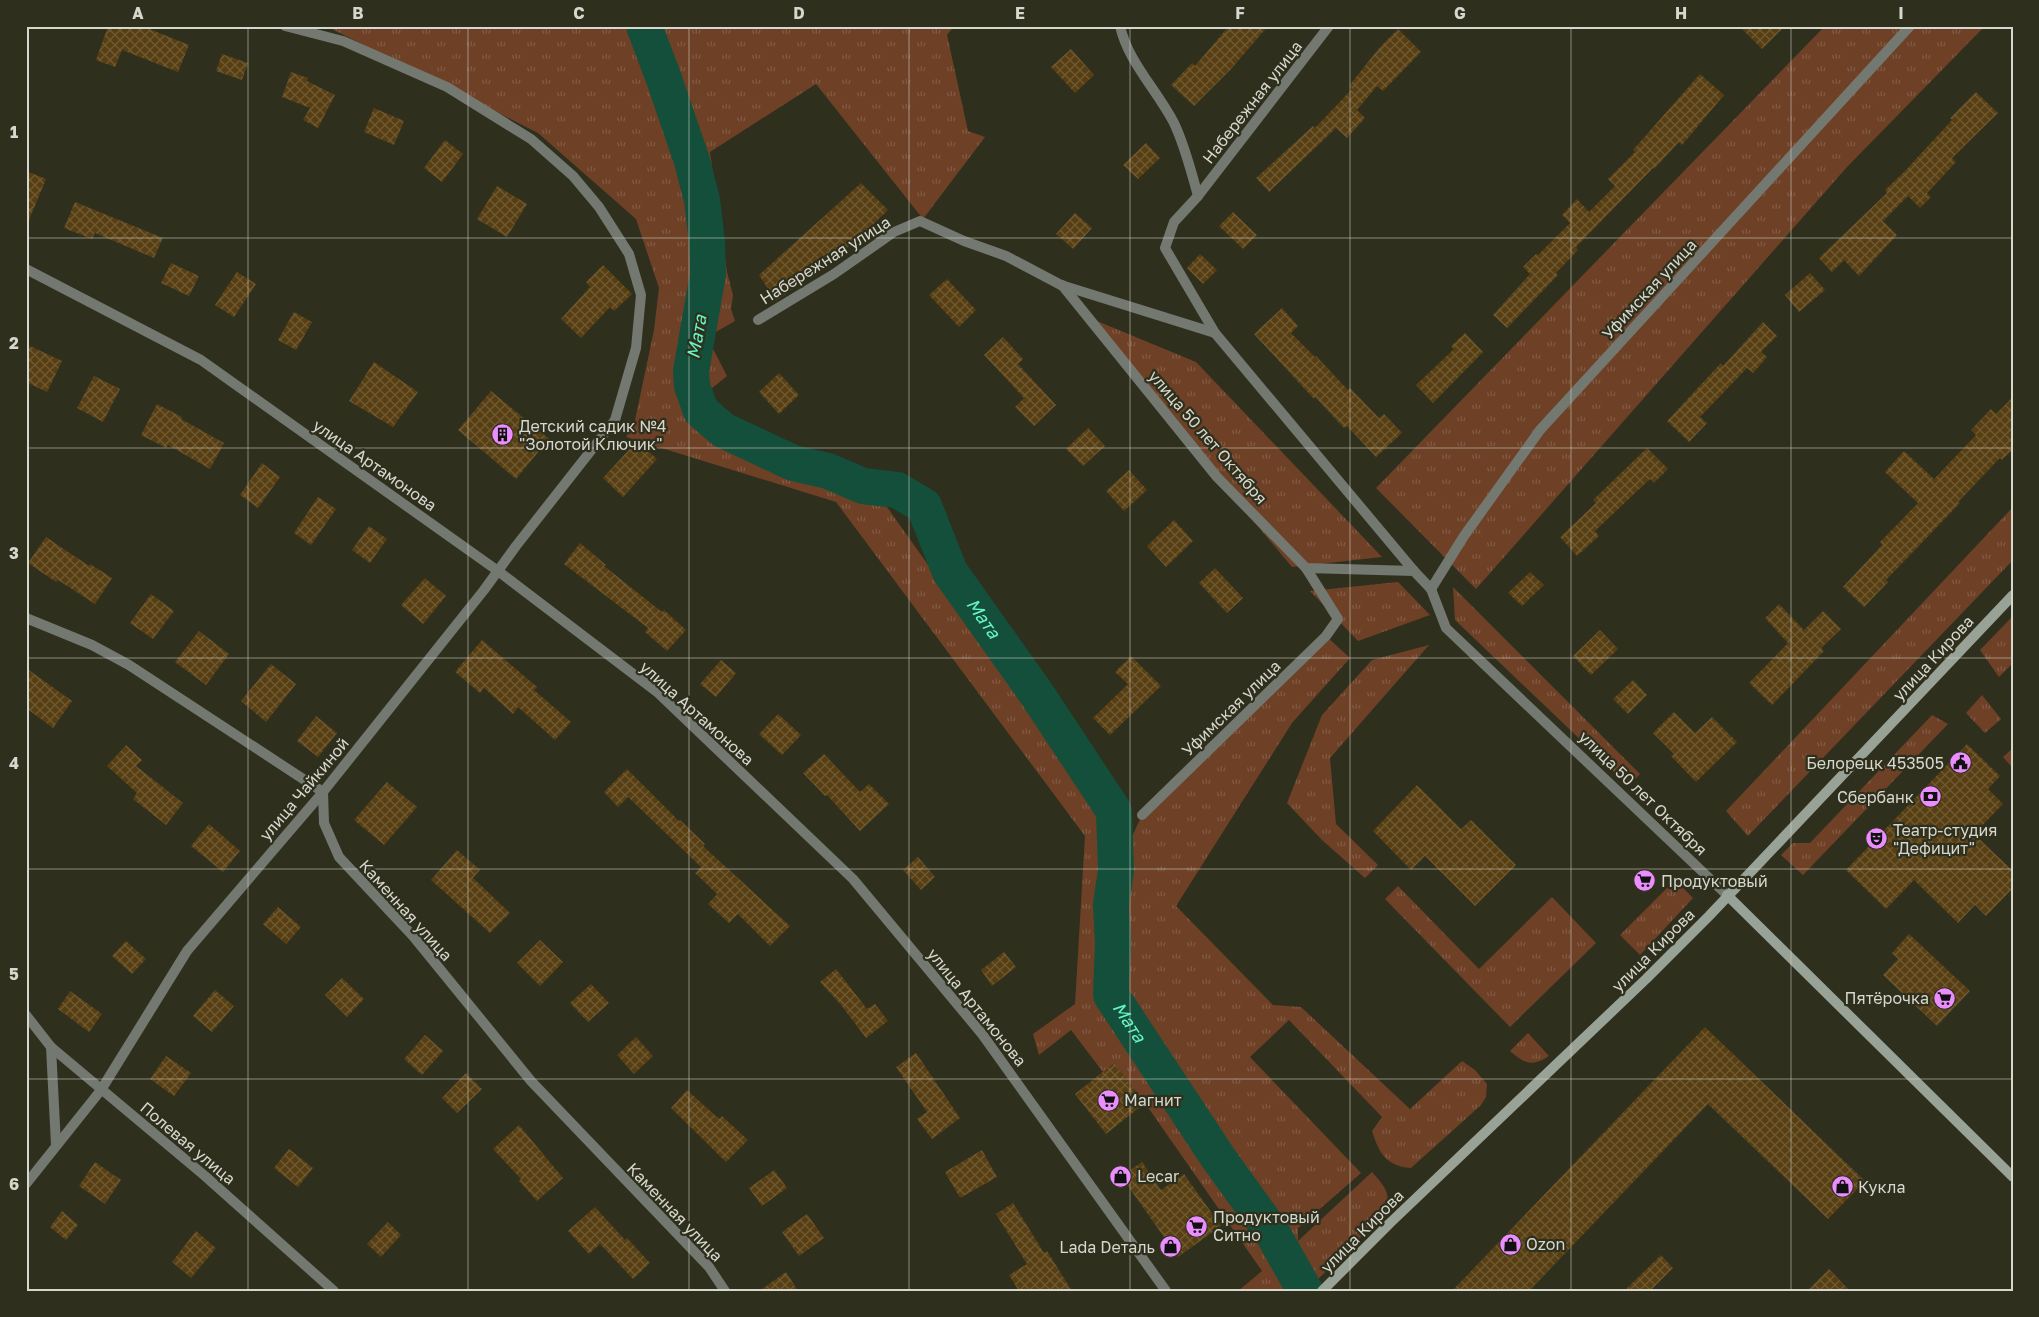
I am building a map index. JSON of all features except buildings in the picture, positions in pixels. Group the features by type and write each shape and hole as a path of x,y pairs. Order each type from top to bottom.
{"main road":[{"name":"улица Кирова","path":"1322,1291 1646,979 2013,595"},
{"name":"улица 50 лет Октября","path":"1727,895 2013,1178"}],"street":[{"name":"улица Чайкиной","path":"26,1184 101,1090 187,951 323,792 478,598 616,420 636,348 641,295 629,254 599,208 573,176 531,138 447,87 343,41 285,26"},
{"name":"Набережная улица","path":"1120,26 1124,42 1173,122 1187,155 1198,196"},
{"name":"Набережная улица","path":"1165,248 1174,222 1198,196 1329,26"},
{"name":"Уфимская улица","path":"1431,589 1464,536 1540,430 1910,26"},
{"name":"Набережная улица","path":"758,320 834,274 894,232 920,221 964,241"},
{"name":"улица 50 лет Октября","path":"964,241 1006,256 1061,284 1216,333"},
{"name":"улица 50 лет Октября","path":"1165,248 1216,333 1431,589 1446,628 1727,895"},
{"name":"улица Артамонова","path":"26,269 200,360 498,571 657,692 853,879 982,1034 1166,1291"},
{"name":"улица 50 лет Октября","path":"1061,284 1217,477 1306,568 1338,619"},
{"path":"1306,568 1414,571"},
{"path":"26,618 92,645 129,666 323,792"},
{"name":"Уфимская улица","path":"1142,815 1326,636 1338,619"},
{"name":"Каменная улица","path":"323,792 324,824 339,857 412,936 531,1081 709,1267 725,1291"},
{"name":"Полевая улица","path":"26,1015 51,1047 205,1176 334,1291"},
{"path":"51,1047 56,1145"}],"green space":[{"path":"326,26 954,26 947,35 968,131 985,137 923,219 816,84 710,152 727,272 733,295 731,309 735,321 707,337 727,376 701,397 721,422 867,479 1104,812 1129,843 1142,815 1326,636 1350,658 1292,723 1176,906 1273,1005 1301,1007 1410,1109 1462,1061 1475,1070 1487,1084 1486,1097 1481,1105 1411,1168 1402,1167 1385,1157 1372,1131 1382,1117 1289,1020 1250,1057 1361,1173 1298,1228 1298,1241 1372,1172 1387,1194 1387,1211 1306,1291 1238,1291 1262,1271 1145,1103 1114,1063 1103,1072 1071,1030 1039,1055 1033,1034 1075,1004 1085,836 836,502 626,437 634,425 654,330 659,288 636,219 538,133"},
{"path":"1825,26 1985,26 1847,167 1476,589 1376,488"},
{"path":"1080,314 1196,362 1382,557 1292,567"},
{"path":"2013,507 2013,560 1748,836 1726,811"},
{"path":"1398,582 1430,615 1358,641 1310,591"},
{"path":"1453,587 1640,774 1629,786 1455,620"},
{"path":"2013,616 2013,663 1999,677 1980,650"},
{"path":"1429,645 1330,758 1336,824 1378,865 1365,878 1322,840 1287,803 1322,715 1372,660"},
{"path":"1982,695 2001,719 1985,733 1966,713"},
{"path":"1932,715 1948,724 1803,875 1781,855 1793,843 1810,843"},
{"path":"2013,748 2013,765 2011,766 2003,757"},
{"path":"1675,880 1693,898 1640,955 1620,935"},
{"path":"1398,886 1479,969 1552,897 1596,943 1510,1027 1385,899"},
{"path":"1528,1033 1549,1056 1538,1062 1529,1063 1510,1051"}],"waterway":[{"name":"Мата","path":"644,26 692,161 702,200 707,242 708,274 691,371 692,386 701,411 723,430 793,463 828,471 863,486 897,490 924,506 950,572 1036,693 1114,811 1116,870 1111,905 1113,943 1111,995 1217,1156 1273,1234 1305,1291"}],"place":[{"name":"Детский садик №4 \"Золотой Ключик\"","path":"503,435"},
{"name":"Белорецк 453505","path":"1960,763"},
{"name":"Сбербанк","path":"1930,797"},
{"name":"Театр-студия \"Дефицит\"","path":"1877,839"},
{"name":"Продуктовый","path":"1645,881"},
{"name":"Пятёрочка","path":"1945,998"},
{"name":"Магнит","path":"1108,1100"},
{"name":"Lecar","path":"1121,1176"},
{"name":"Кукла","path":"1842,1187"},
{"name":"Продуктовый Ситно","path":"1197,1226"},
{"name":"Ozon","path":"1510,1244"},
{"name":"Lada Dеталь","path":"1171,1247"}]}
